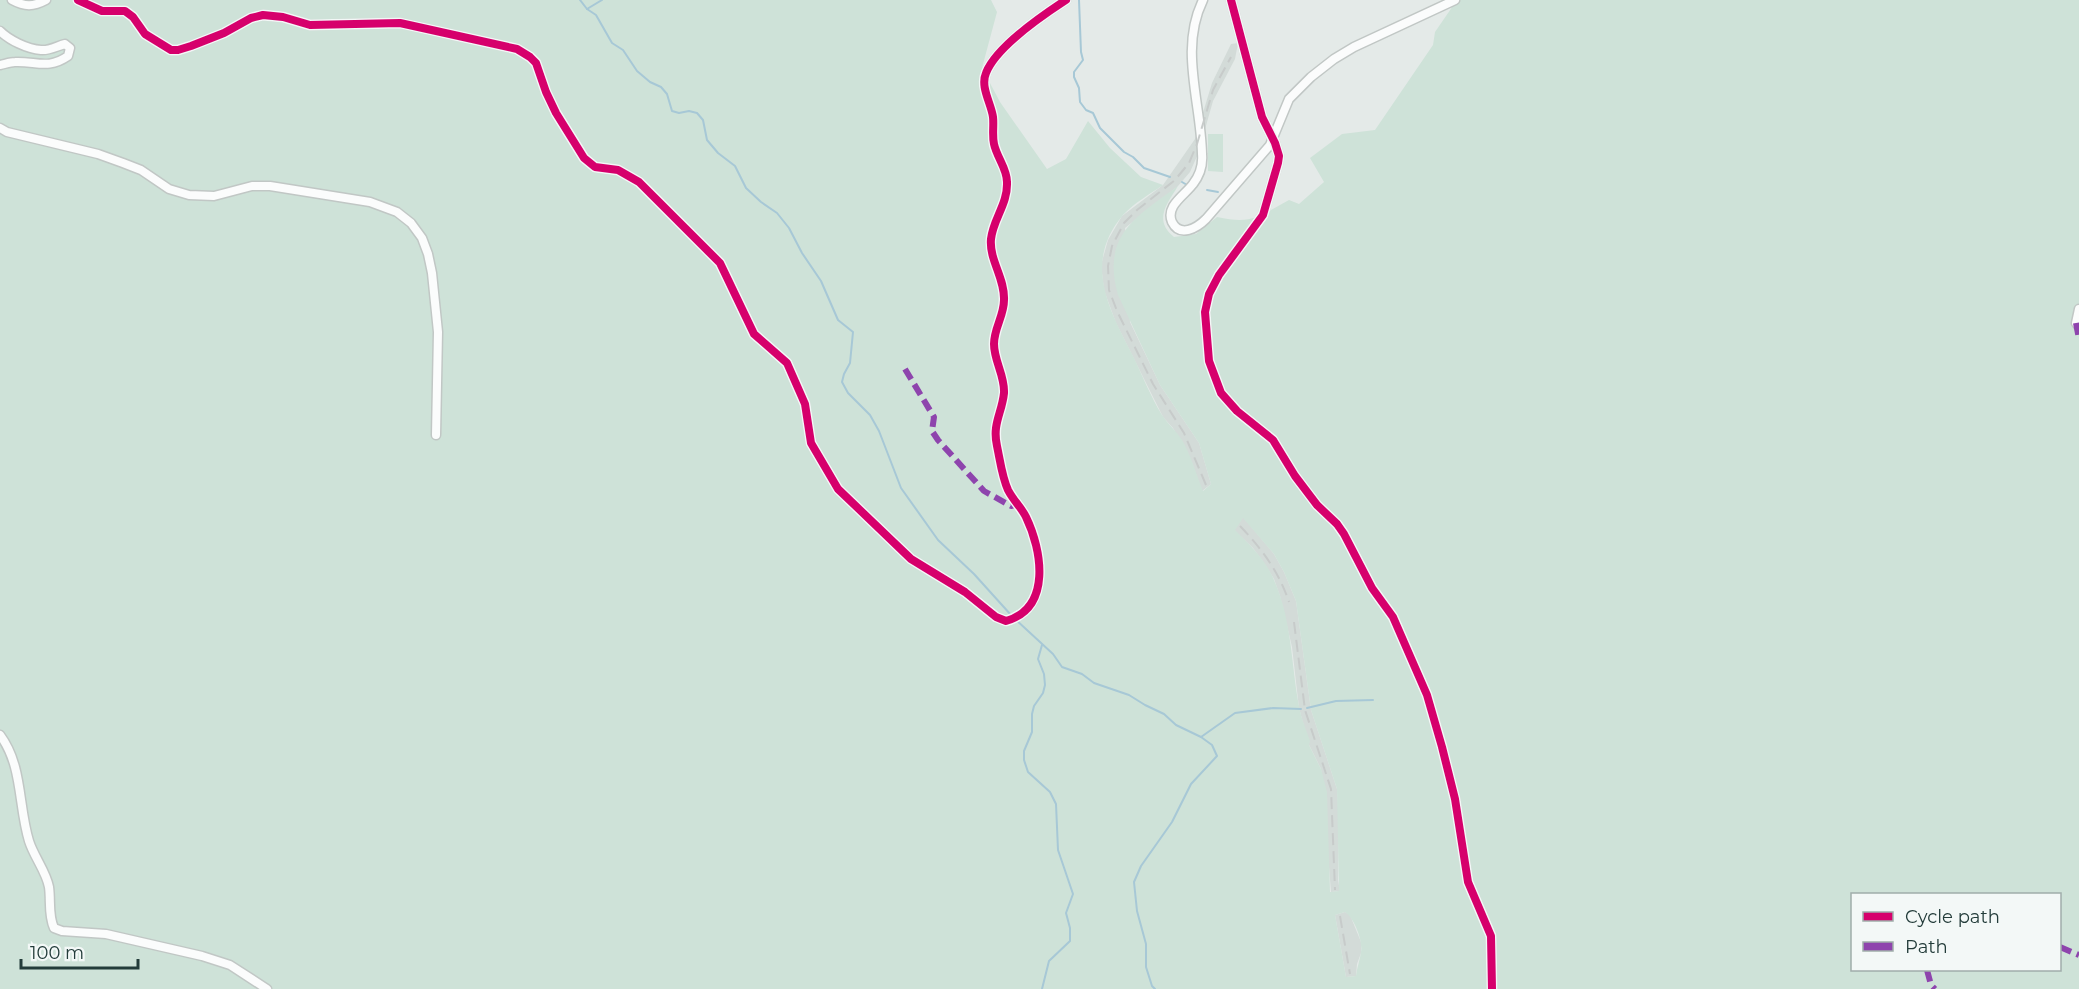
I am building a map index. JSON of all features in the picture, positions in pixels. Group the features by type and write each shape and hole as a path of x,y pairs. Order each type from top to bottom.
{"street":[{"path":"12,0 22,5 33,6 46,0"},
{"path":"78,0 102,11 125,11 145,34 171,50 191,46 224,33 251,18 263,15 283,17 310,25 400,23 525,53 536,63 556,113 584,158 595,167 618,170 639,182 720,264 754,334 787,363 805,404 811,443 838,489 911,559 965,592 996,618 1006,621 1016,619 1029,608 1039,586 1037,554 1029,524 1009,491 995,433 1004,393 994,337 1004,301 1001,278 991,248 991,236 1005,202 1007,182 1006,173 993,143 993,119 984,85 986,71 1001,52 1034,22 1066,0"},
{"path":"1203,0 1192,32 1202,161 1195,182 1173,207 1170,215 1173,224 1185,231 1195,229 1203,223 1273,138 1292,95 1334,59 1354,47 1455,0"},
{"path":"1231,0 1262,117 1278,152 1278,163 1263,215 1219,275 1209,294 1205,312 1209,361 1221,393 1228,403 1273,440 1317,506 1337,524 1344,534 1372,588 1393,617 1426,695 1452,788 1468,882 1491,936 1492,989"},
{"path":"0,31 15,42 41,51 65,44 70,48 68,56 52,64 14,62 0,65"},
{"path":"0,128 7,132 98,154 141,170 169,189 189,195 214,196 252,186 270,186 370,202 397,212 411,223 422,238 432,273 438,332 436,435"},
{"path":"2079,309 2076,323 2079,327"},
{"path":"0,735 13,759 29,840 48,886 50,919 54,928 62,931 106,934 202,956 230,965 267,989"}],"shaded area":[{"path":"1238,43 1235,59 1213,101 1198,154 1190,172 1178,186 1125,228 1130,322 1160,385 1199,443 1211,484 1202,491 1192,463 1173,428 1163,417 1116,323 1104,290 1101,265 1108,240 1122,216 1163,185 1195,139 1212,83 1231,44"},
{"path":"1243,517 1274,554 1296,601 1311,710 1337,789 1340,891 1331,892 1321,769 1309,745 1299,708 1292,647 1280,596 1274,579 1264,563 1253,548 1234,530"},
{"path":"1345,912 1350,915 1361,942 1356,976 1346,977 1335,915"}],"green space":[{"path":"0,0 991,0 997,12 982,68 1000,102 1047,169 1066,159 1088,121 1110,148 1141,177 1163,185 1127,211 1111,233 1104,251 1102,269 1104,287 1116,323 1162,415 1185,446 1203,491 1211,484 1199,443 1160,385 1118,295 1114,257 1118,242 1136,218 1178,186 1166,206 1163,218 1168,231 1174,237 1196,234 1217,217 1248,219 1263,215 1289,200 1299,204 1324,182 1310,158 1342,134 1375,130 1433,45 1435,32 1457,0 2079,0 2079,989 0,989","holes":["1243,518 1274,554 1296,601 1311,710 1337,789 1339,891 1330,892 1327,792 1321,769 1309,745 1310,741 1300,710 1280,595 1267,566 1235,530","1345,912 1355,924 1361,947 1356,976 1346,977 1335,915"]},
{"path":"1208,134 1223,134 1223,172 1208,171"}],"waterway":[{"path":"580,0 596,15 612,43 623,50 637,71 650,82 661,87 667,94 672,111 697,113 703,120 707,140 718,153 735,166 746,188 777,213 789,228 821,281 838,320 853,332 850,363 842,382 848,393 870,415 879,431 901,488 938,540 974,574 1011,615"},
{"path":"587,9 602,0"},
{"path":"1079,0 1083,60 1074,72 1074,77 1079,88 1080,102 1086,110 1093,113 1100,128 1124,152 1144,168 1170,177"},
{"path":"1182,182 1187,185"},
{"path":"1207,190 1218,192"},
{"path":"1015,619 1053,654 1062,667 1082,674 1094,683 1129,695 1164,714 1176,725 1212,745 1217,756 1191,784 1172,822 1141,866 1134,882 1137,911 1146,944 1146,967 1155,989"},
{"path":"1042,645 1038,659 1044,674 1045,685 1043,693 1034,706 1032,732 1024,751 1024,760 1028,772 1050,792 1056,804 1058,850 1073,894 1066,913 1070,928 1070,941 1049,961 1042,989"},
{"path":"1307,708 1336,701 1373,700"},
{"path":"1201,737 1235,713 1273,708 1301,709"}],"railway":[{"path":"1206,485 1184,433 1153,384 1117,311 1109,290 1108,266 1112,246 1124,223 1175,180 1189,163 1213,90 1231,57"},
{"path":"1240,526 1269,561 1289,602"},
{"path":"1294,622 1305,710 1331,789 1335,890"},
{"path":"1340,916 1350,974"}],"marked path":[{"path":"2076,323 2079,339"},
{"path":"905,369 934,417 932,431 938,440 984,491 1011,506 1018,504"},
{"path":"2061,947 2079,955"},
{"path":"1927,971 1931,985 1935,989"}],"cycle path":[{"path":"78,0 102,11 125,11 133,17 145,34 171,50 191,46 224,33 251,18 263,15 283,17 310,25 400,23 517,49 530,57 536,63 556,113 584,158 595,167 618,170 639,182 720,263 754,334 787,363 805,404 811,443 838,489 911,559 965,592 996,617 1006,621 1021,614 1031,604 1037,591 1039,561 1032,530 1006,485 996,438 996,425 1004,393 994,344 1004,292 992,254 991,239 1007,190 1007,182 994,144 993,117 984,78 991,63 1010,42 1066,0"},
{"path":"1231,0 1262,117 1279,156 1263,215 1219,275 1209,294 1205,312 1209,361 1221,393 1237,411 1273,440 1295,476 1317,505 1344,534 1372,588 1393,617 1427,695 1442,747 1455,799 1468,882 1491,936 1492,989"}]}
